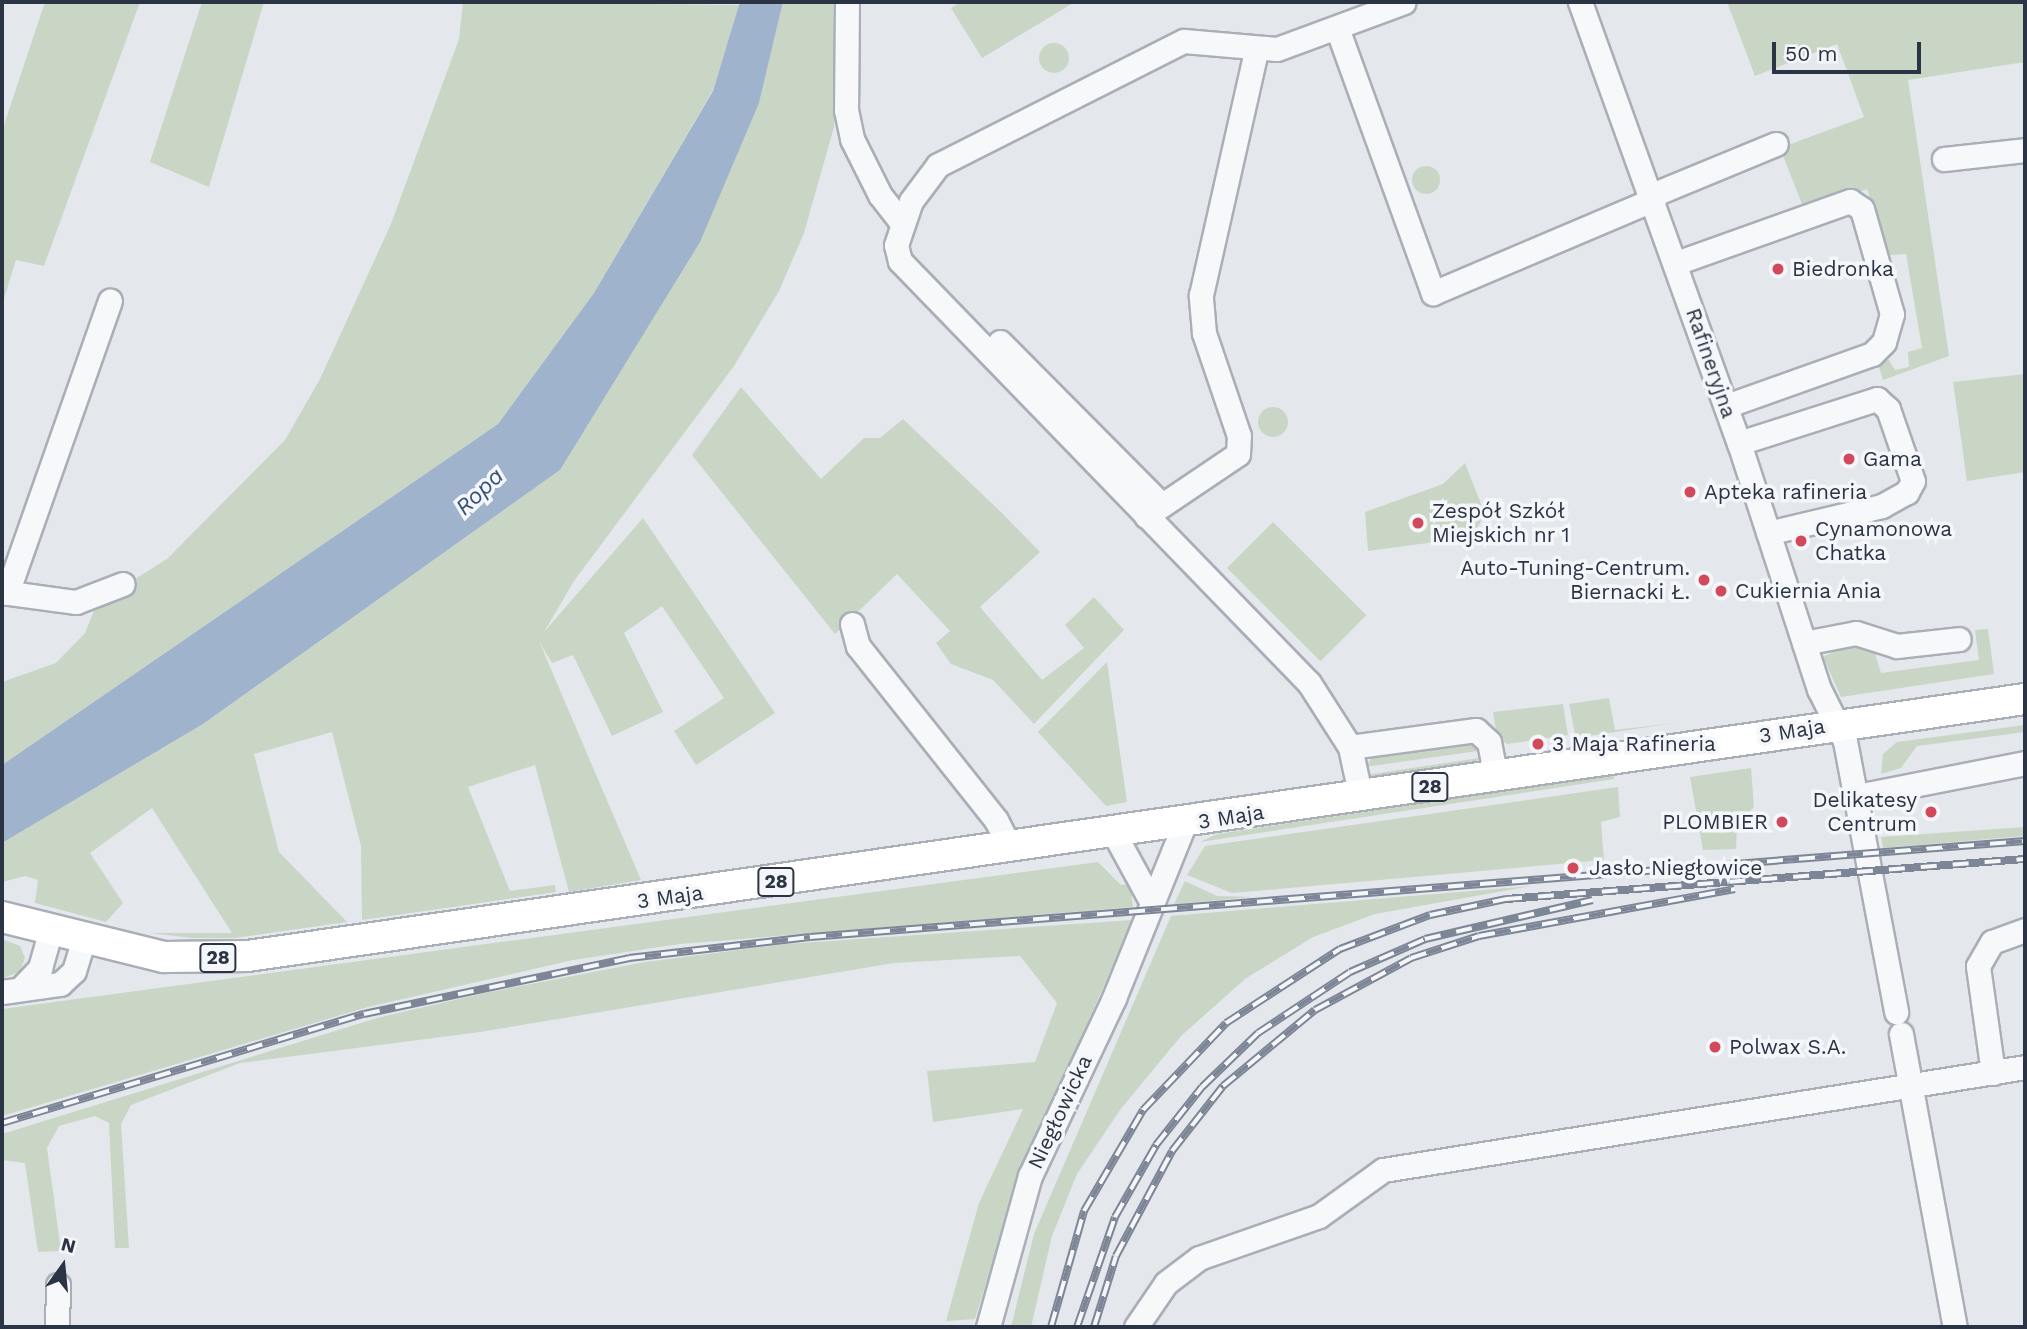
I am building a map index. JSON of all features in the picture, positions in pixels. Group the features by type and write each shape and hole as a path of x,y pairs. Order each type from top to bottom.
{"main road":[{"name":"3 Maja","path":"85,938 203,959 437,930 1115,835 1839,724 2025,699"},
{"name":"28","path":"2,917 85,938"}],"street":[{"path":"847,2 846,110 852,139 900,230 900,261 1154,510 1290,660 1350,747 1360,798"},
{"path":"900,230 938,165 1103,80 1191,39 1256,50 1337,28 1404,2"},
{"name":"Rafineryjna","path":"1580,2 1653,197 1739,443 1804,643 1839,724 1857,796 1955,1327"},
{"path":"1337,28 1433,293 1776,144"},
{"path":"1154,510 1238,454 1238,436 1204,333 1201,295 1256,50"},
{"path":"1944,159 2025,150"},
{"path":"1676,263 1850,201 1862,209 1892,314 1881,347 1726,406"},
{"path":"110,301 94,332 5,592 76,602 124,584"},
{"path":"1739,443 1877,399 1888,409 1913,481 1907,492 1882,506 1768,533"},
{"path":"852,624 858,646 996,820 1010,848"},
{"path":"1804,643 1856,633 1897,646 1959,639"},
{"path":"1350,747 1476,730 1489,742 1496,777"},
{"path":"1857,796 2025,763"},
{"name":"Niegłowicka","path":"989,1327 1030,1175 1152,903 1184,825"},
{"path":"1115,835 1152,903"},
{"path":"11,990 40,968 51,929"},
{"path":"1993,1073 1978,966 1992,942 2025,930"},
{"path":"11,990 65,981 85,938"},
{"path":"1136,1327 1166,1283 1199,1258 1319,1216 1383,1170 2025,1067"},
{"path":"57,1327 58,1285"}],"green space":[{"path":"45,2 140,2 44,266 16,260 2,305 2,131"},
{"path":"202,2 264,2 209,187 150,162"},
{"path":"463,2 741,5 713,90 594,293 498,424 2,765 2,682 56,663 85,633 97,603 167,559 285,440 320,379 391,224 459,39"},
{"path":"783,2 841,2 834,127 804,233 779,291 734,366 574,581 544,632 643,518 775,713 696,765 674,731 724,698 662,606 624,633 663,712 612,736 573,655 552,663 539,641 641,880 569,892 535,765 468,787 510,891 555,885 556,892 362,920 361,846 332,732 254,754 279,852 347,922 235,938 192,938 150,933 232,933 152,808 90,853 123,903 106,922 35,903 38,880 25,876 2,882 2,843 203,724 560,470 759,103"},
{"path":"960,2 1075,2 982,58 951,8"},
{"path":"1727,2 2025,2 2025,62 1908,80 1949,356 1883,380 1877,361 1889,360 1895,370 1909,367 1908,352 1922,348 1906,254 1889,255 1867,189 1805,212 1780,148 1864,117 1837,44 1755,76"},
{"path":"1054,43 1065,47 1069,58 1065,69 1054,73 1043,69 1039,58 1043,47"},
{"path":"1426,166 1436,170 1440,180 1436,190 1426,194 1416,190 1412,180 1416,170"},
{"path":"2025,374 2025,472 1967,481 1953,382"},
{"path":"741,387 821,479 864,438 880,438 903,419 1002,513 1040,552 980,607 1042,680 1084,648 1065,625 1094,597 1124,630 1034,724 993,680 951,664 936,643 950,631 897,574 835,634 692,455"},
{"path":"1273,407 1284,411 1288,422 1284,433 1273,437 1262,433 1258,422 1262,411"},
{"path":"1465,463 1485,514 1472,537 1368,551 1365,512 1443,484"},
{"path":"1273,522 1366,615 1320,661 1227,568"},
{"path":"1988,629 1994,674 1841,697 1823,657 1853,642 1874,650 1881,673 1979,660 1975,630"},
{"path":"1107,662 1127,802 1106,806 1038,732"},
{"path":"1609,698 1615,730 1675,723 1588,736 1575,734 1569,704"},
{"path":"1563,704 1568,735 1507,744 1497,737 1493,712"},
{"path":"2025,725 2025,732 1917,746 1901,768 1881,774 1883,754 1897,742"},
{"path":"1470,741 1478,751 1364,767 1376,754"},
{"path":"1479,758 1475,765 1368,780 1365,775"},
{"path":"1751,768 1754,807 1737,825 1736,849 1703,850 1690,777"},
{"path":"1614,775 1614,779 1200,842 1217,834"},
{"path":"1618,787 1620,817 1601,822 1604,860 1232,893 1187,875 1205,846"},
{"path":"2025,827 2025,836 1883,848 1881,837"},
{"path":"1098,862 1121,885 1130,884 1133,907 680,944 573,960 368,1007 2,1116 2,1009"},
{"path":"1185,881 1217,896 1253,897 1174,904"},
{"path":"1531,886 1375,914 1313,937 1245,979 1181,1036 1120,1110 1077,1174 1052,1236 1031,1327 1011,1327 1034,1234 1171,916"},
{"path":"1133,920 1018,1180 975,1319 946,1321 979,1203 1023,1109 933,1122 927,1071 1035,1062 1057,1003 1020,956 894,963 480,1032 240,1063 131,1105 121,1124 129,1248 115,1248 109,1123 95,1116 59,1126 47,1148 61,1251 38,1252 25,1163 2,1160 2,1134 377,1018 480,994 645,962 786,944"},
{"path":"2,939 20,946 25,958 20,971 2,979"}],"water":[{"name":"Ropa","path":"740,2 783,2 759,103 700,242 560,470 203,724 2,843 2,765 498,424 594,293 713,91"}],"railway":[{"path":"2,1123 364,1014 629,958 810,937 2025,841"},
{"path":"1051,1327 1084,1211 1143,1110 1226,1023 1340,949 1430,915 1506,899 2025,859"},
{"path":"1094,1327 1116,1256 1172,1151 1223,1086 1315,1010 1411,958 1479,936 1735,889"},
{"path":"1077,1327 1115,1217 1156,1145 1202,1087 1258,1033 1350,972 1425,939 1593,900"}],"place":[{"name":"Biedronka","path":"1778,269"},
{"name":"Gama","path":"1849,459"},
{"name":"Apteka rafineria","path":"1690,492"},
{"name":"Zespół Szkół Miejskich nr 1","path":"1418,523"},
{"name":"Cynamonowa Chatka","path":"1801,541"},
{"name":"Auto-Tuning-Centrum. Biernacki Ł.","path":"1704,580"},
{"name":"Cukiernia Ania","path":"1721,591"},
{"name":"3 Maja Rafineria","path":"1538,744"},
{"name":"Delikatesy Centrum","path":"1931,812"},
{"name":"PLOMBIER","path":"1782,822"},
{"name":"Jasło Niegłowice","path":"1573,868"},
{"name":"Polwax S.A.","path":"1715,1047"}]}
